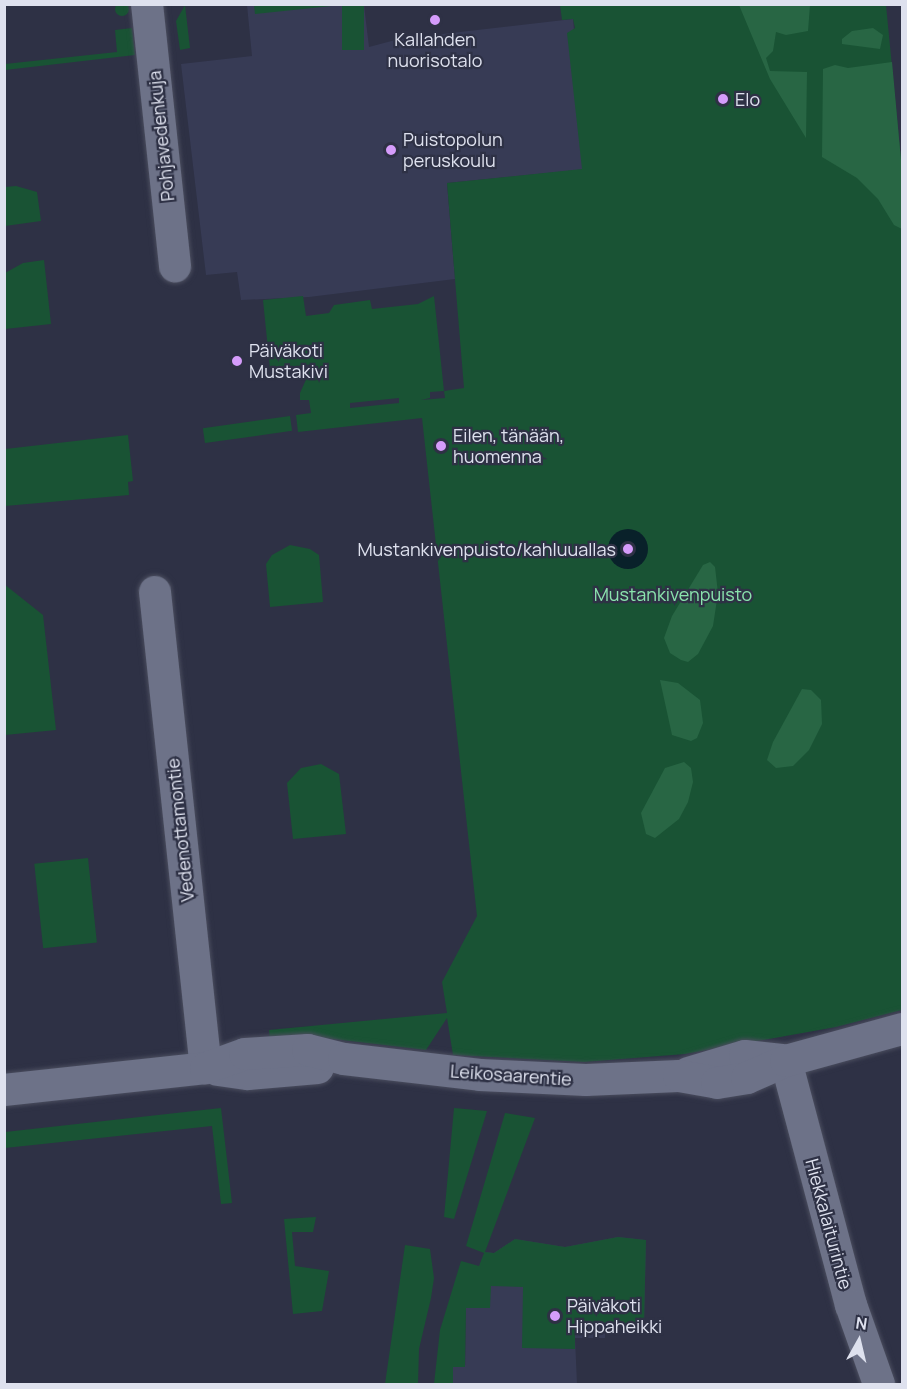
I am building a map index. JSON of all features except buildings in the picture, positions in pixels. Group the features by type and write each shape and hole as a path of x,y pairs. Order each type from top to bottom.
{"street":[{"name":"Pohjavedenkuja","path":"147,4 175,267"},
{"name":"Vedenottamontie","path":"155,592 206,1068"},
{"name":"Leikosaarentie","path":"4,1090 206,1068 260,1052 308,1050 344,1059 517,1078 679,1076 717,1083 734,1081 786,1061 903,1029"},
{"name":"Hiekkalaiturintie","path":"786,1061 851,1305 879,1384"}],"shaded area":[{"name":"Puistopolun peruskoulu","path":"247,5 364,5 369,47 399,39 573,19 587,169 447,183 455,279 309,297 241,300 237,272 206,275 181,64 252,56"},
{"name":"Mustankivenpuisto/kahluuallas","path":"628,529 636,530 642,535 647,541 647,557 642,563 636,568 628,569 620,568 614,563 609,557 608,549 609,541 614,535 620,530"},
{"name":"Päiväkoti Hippaheikki","path":"618,1237 646,1240 644,1325 605,1325 605,1338 575,1338 577,1384 453,1384 453,1367 465,1367 466,1301 485,1252 494,1253 515,1239 565,1247"}],"green space":[{"path":"119,2 125,2 129,9 125,16 119,16 115,12 115,6"},
{"path":"254,4 341,5 255,14"},
{"path":"185,5 190,48 180,50 176,21"},
{"path":"342,5 364,5 364,50 342,50"},
{"name":"Mustankivenpuisto","path":"560,5 886,5 902,169 902,1010 836,1027 685,1054 584,1062 453,1055 447,1018 426,1050 324,1038 270,1043 269,1030 447,1013 442,982 477,916 422,418 298,432 296,415 311,413 309,400 300,400 300,393 313,364 270,369 263,300 303,296 306,316 329,313 334,305 370,300 372,309 418,304 434,296 444,391 464,388 447,183 582,169 567,33 575,28 573,19 562,20","holes":["444,391 445,398 421,400 430,398 430,392","399,398 399,403 350,408 350,403"]},
{"path":"739,5 810,5 808,31 786,35 776,32 773,51 766,58 770,71 807,72 806,138 770,79"},
{"path":"132,28 135,55 5,70 5,64 117,52 115,30"},
{"path":"873,28 883,35 880,49 842,44 842,39 852,31"},
{"path":"892,62 902,171 902,229 894,225 878,199 857,178 822,157 823,69 835,65 848,68"},
{"path":"16,186 37,192 41,221 5,226 5,187"},
{"path":"44,260 51,324 5,329 5,273 23,263"},
{"path":"290,416 292,431 205,443 203,428"},
{"path":"128,435 133,481 128,482 129,495 5,506 5,449"},
{"path":"290,545 310,549 319,555 323,602 270,607 266,564 272,555"},
{"path":"710,562 715,567 718,593 713,626 698,654 688,662 670,653 664,638 672,616 703,565"},
{"path":"4,584 43,615 56,730 5,735"},
{"path":"660,680 678,683 700,700 703,723 697,738 691,741 672,735"},
{"path":"802,689 811,690 821,700 822,724 809,750 793,766 776,768 767,760 773,742"},
{"path":"684,762 691,768 693,782 688,802 679,819 655,838 646,834 641,813 665,768"},
{"path":"321,764 339,774 346,834 293,839 287,783 301,768"},
{"path":"88,858 97,943 43,948 34,864"},
{"path":"221,1108 232,1203 221,1204 212,1126 5,1148 5,1132"},
{"path":"454,1108 487,1111 454,1219 444,1217"},
{"name":"Päiväkoti Hippaheikki","path":"505,1113 535,1118 485,1252 494,1253 515,1239 565,1247 618,1237 646,1240 644,1325 575,1324 575,1349 522,1348 523,1287 491,1286 490,1308 466,1308 465,1367 453,1367 453,1384 434,1384 440,1330 461,1261 479,1266 484,1253 466,1246"},
{"path":"316,1217 313,1232 292,1232 295,1266 329,1271 322,1311 293,1314 284,1219"},
{"path":"405,1245 430,1249 434,1278 419,1349 418,1384 385,1384"}],"place":[{"name":"Kallahden nuorisotalo","path":"435,20"},
{"name":"Elo","path":"723,99"},
{"name":"Puistopolun peruskoulu","path":"391,150"},
{"name":"Päiväkoti Mustakivi","path":"237,361"},
{"name":"Eilen, tänään, huomenna","path":"441,446"},
{"name":"Mustankivenpuisto/kahluuallas","path":"628,549"},
{"name":"Päiväkoti Hippaheikki","path":"555,1316"}]}
